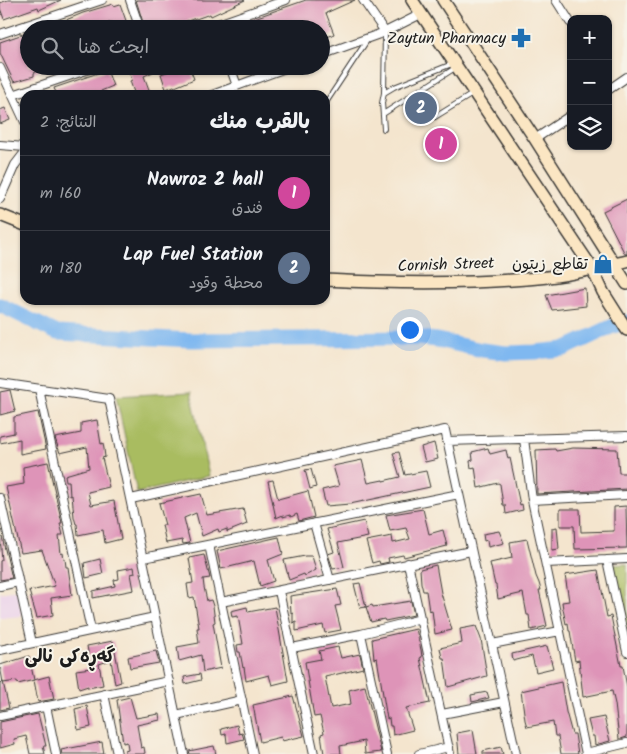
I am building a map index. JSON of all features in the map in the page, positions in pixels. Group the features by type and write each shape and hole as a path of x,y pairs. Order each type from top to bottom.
{"street":[{"path":"42,20 102,0"},
{"path":"130,0 137,20"},
{"path":"234,20 286,0"},
{"path":"364,0 385,32"},
{"path":"412,0 592,268 603,292 627,330"},
{"path":"443,0 626,283"},
{"path":"556,0 567,17"},
{"path":"330,52 385,32 421,14"},
{"path":"0,34 20,27"},
{"path":"0,68 20,111"},
{"path":"28,90 72,75"},
{"path":"233,75 237,86"},
{"path":"226,90 267,75"},
{"path":"612,87 627,77"},
{"path":"13,95 20,93"},
{"path":"535,140 567,118"},
{"path":"0,146 20,147"},
{"path":"0,199 15,165 20,158"},
{"path":"0,215 20,223"},
{"name":"Cornish Street","path":"330,280 382,283 457,282 557,276 627,261"},
{"path":"0,383 109,399 184,754"},
{"path":"39,389 91,630"},
{"path":"131,499 445,430 516,754"},
{"path":"447,441 627,436"},
{"path":"524,439 532,500 586,753 627,743"},
{"path":"143,558 459,494"},
{"path":"532,500 627,495"},
{"path":"0,502 3,523 32,643"},
{"path":"314,523 330,580"},
{"path":"210,545 253,754"},
{"path":"221,602 471,551"},
{"path":"546,563 627,559"},
{"path":"607,560 627,652"},
{"path":"408,563 449,751 419,754"},
{"path":"0,586 18,582"},
{"path":"279,591 314,754"},
{"path":"0,650 155,616"},
{"path":"292,648 421,620"},
{"path":"492,644 560,631"},
{"path":"361,634 387,754"},
{"path":"0,716 169,681"},
{"path":"104,694 117,754"},
{"path":"176,715 242,700"},
{"path":"442,714 504,702"},
{"path":"46,706 56,754"}],"lane":[{"path":"384,129 382,103 384,93 385,32"},
{"path":"330,96 368,38"},
{"path":"384,93 394,87 456,65"},
{"path":"383,114 456,65"},
{"path":"435,116 474,93"}],"shaded area":[{"path":"17,590 22,616 0,618 0,593"}],"green space":[{"path":"191,392 209,476 137,493 116,396"},
{"path":"627,564 627,631 612,565"}],"building":[{"path":"8,0 61,0 39,10 38,7 4,19 0,3"},
{"path":"136,0 245,0 211,16 210,14 196,19 142,20"},
{"path":"306,0 355,0 326,13 329,20 249,20"},
{"path":"113,4 114,6 120,4 126,20 66,20"},
{"path":"330,24 334,34 330,36"},
{"path":"20,35 20,75 34,76 14,82 0,53 0,42"},
{"path":"92,75 109,75 113,86 103,90 55,90 54,88"},
{"path":"130,75 146,75 144,76 149,90 133,90 130,81 132,80"},
{"path":"161,75 192,75 194,79 166,89"},
{"path":"5,108 10,120 0,124 0,110"},
{"path":"627,199 627,254 625,254 603,211"},
{"path":"585,288 586,306 552,310 546,295"},
{"path":"10,390 15,411 0,415 0,392"},
{"path":"38,412 46,449 20,454 20,439 0,443 0,436 14,433 14,417"},
{"path":"97,420 101,444 103,443 105,457 102,458 109,487 88,492 91,505 114,501 121,539 105,543 103,530 78,535 69,481 66,481 65,475 89,468 87,447 60,453 55,438 81,433 81,423"},
{"path":"434,443 438,459 425,462 421,447"},
{"path":"488,448 490,454 506,450 508,459 510,458 520,505 522,504 523,510 506,514 500,484 498,483 478,488 475,467 471,468 472,452"},
{"path":"573,448 617,449 619,473 627,473 627,489 537,494 536,450 555,449 556,451"},
{"path":"399,452 405,475 426,471 430,487 350,504 326,506 322,490 339,486 333,466 362,460 368,483 383,481 400,477 393,453"},
{"path":"48,462 62,523 60,523 63,535 59,535 61,554 63,553 66,567 68,567 72,595 51,598 53,615 37,618 29,591 55,586 42,550 21,553 6,487 24,484 23,467"},
{"path":"311,469 316,487 310,489 305,470"},
{"path":"273,480 278,499 308,491 314,517 299,521 297,514 291,517 290,515 283,517 283,515 276,518 268,481"},
{"path":"201,494 207,515 243,509 247,524 227,532 227,529 219,532 218,529 202,536 196,513 184,518 190,543 183,544 182,540 166,543 162,525 165,525 159,503"},
{"path":"626,506 627,548 575,549 574,526 560,526 560,509 580,509 581,532 614,531 614,507"},
{"path":"423,509 429,534 443,530 447,546 404,557 403,555 388,558 389,562 380,564 379,561 372,563 366,541 392,536 393,543 410,539 406,528 390,531 386,515"},
{"path":"364,521 368,537 338,543 344,567 333,569 328,554 334,552 327,529"},
{"path":"557,527 559,549 552,550 552,528"},
{"path":"499,531 504,543 488,547 487,540 484,541 483,534"},
{"path":"0,537 2,537 12,578 0,580 0,561 2,560"},
{"path":"279,537 283,554 268,560 274,581 260,586 254,561 221,569 217,551"},
{"path":"527,539 541,590 539,590 547,626 531,630 523,593 498,599 490,563 512,558 510,542"},
{"path":"204,555 210,578 203,579 204,587 207,601 211,600 213,606 215,622 213,623 221,668 203,672 201,655 179,661 177,647 199,643 197,628 199,628 194,597 189,598 187,584 193,583 189,558"},
{"path":"312,556 316,570 305,576 304,574 289,580 284,560"},
{"path":"100,559 103,574 86,578 84,563"},
{"path":"436,565 441,593 452,630 435,634 432,610 429,611 426,591 423,591 420,569"},
{"path":"134,567 135,573 131,574 134,590 93,598 93,591 115,586 114,580 119,579 118,570"},
{"path":"598,570 607,617 611,616 627,687 627,737 621,739 619,739 612,691 583,697 579,660 575,661 570,631 568,623 566,624 562,602 569,601 565,575"},
{"path":"360,583 366,607 360,608 354,584"},
{"path":"337,589 341,605 335,606 341,630 325,633 323,625 296,631 296,622 293,623 293,613 291,614 290,596"},
{"path":"411,601 414,615 385,621 384,619 371,622 366,607 372,605 373,607"},
{"path":"247,607 248,612 275,607 288,681 272,685 269,675 246,681 237,645 243,644 238,616 232,617 231,611"},
{"path":"476,626 481,639 487,676 448,687 444,658 442,658 440,648 462,643 460,629"},
{"path":"416,629 430,703 406,708 413,730 393,735 389,718 387,719 377,658 374,659 372,639"},
{"path":"113,641 121,682 115,684 111,660 99,664 103,685 79,689 76,670 91,668 87,646"},
{"path":"547,646 553,668 536,672 532,656 513,661 512,654"},
{"path":"338,647 341,658 360,654 363,668 325,677 331,708 351,704 349,690 365,686 381,752 365,754 364,741 340,746 341,754 324,754 321,734 324,733 320,716 314,717 305,662 321,659 319,651"},
{"path":"156,651 159,663 130,668 128,657"},
{"path":"29,656 34,680 18,684 17,681 3,683 0,665"},
{"path":"200,674 201,680 185,684 184,677"},
{"path":"49,676 54,699 38,702 34,680"},
{"path":"3,682 9,708 0,710 0,683"},
{"path":"561,682 566,712 572,734 575,734 578,754 561,754 553,722 527,727 525,720 521,691"},
{"path":"487,692 489,698 472,702 471,695"},
{"path":"293,696 304,736 282,741 281,737 260,742 253,705"},
{"path":"130,697 136,718 159,714 160,720 137,725 141,748 144,747 145,753 143,754 125,754 125,751 128,750 127,742 123,743 117,700"},
{"path":"87,706 91,727 78,730 75,709"},
{"path":"38,714 46,746 43,746 45,754 30,754 26,736 14,739 15,744 0,748 0,722"},
{"path":"604,717 610,741 595,745 588,720"},
{"path":"237,725 239,734 242,733 244,739 227,743 226,734 222,735 221,729"},
{"path":"473,730 477,754 459,754 457,733"},
{"path":"102,742 104,754 62,754 61,750"},
{"path":"214,746 216,754 190,754 189,751"},
{"path":"501,747 503,754 483,754 483,751"}],"waterway":[{"path":"0,305 57,333 191,340 419,338 506,353 564,349 613,326 627,322"}],"place":[{"name":"Zaytun Pharmacy","path":"521,38"},
{"name":"Lap Fuel Station","path":"421,108"},
{"name":"Nawroz 2 hall","path":"441,144"},
{"name":"تقاطع زيتون","path":"603,264"}],"district":[{"name":"گەڕەکی نالی","path":"70,657"}]}
